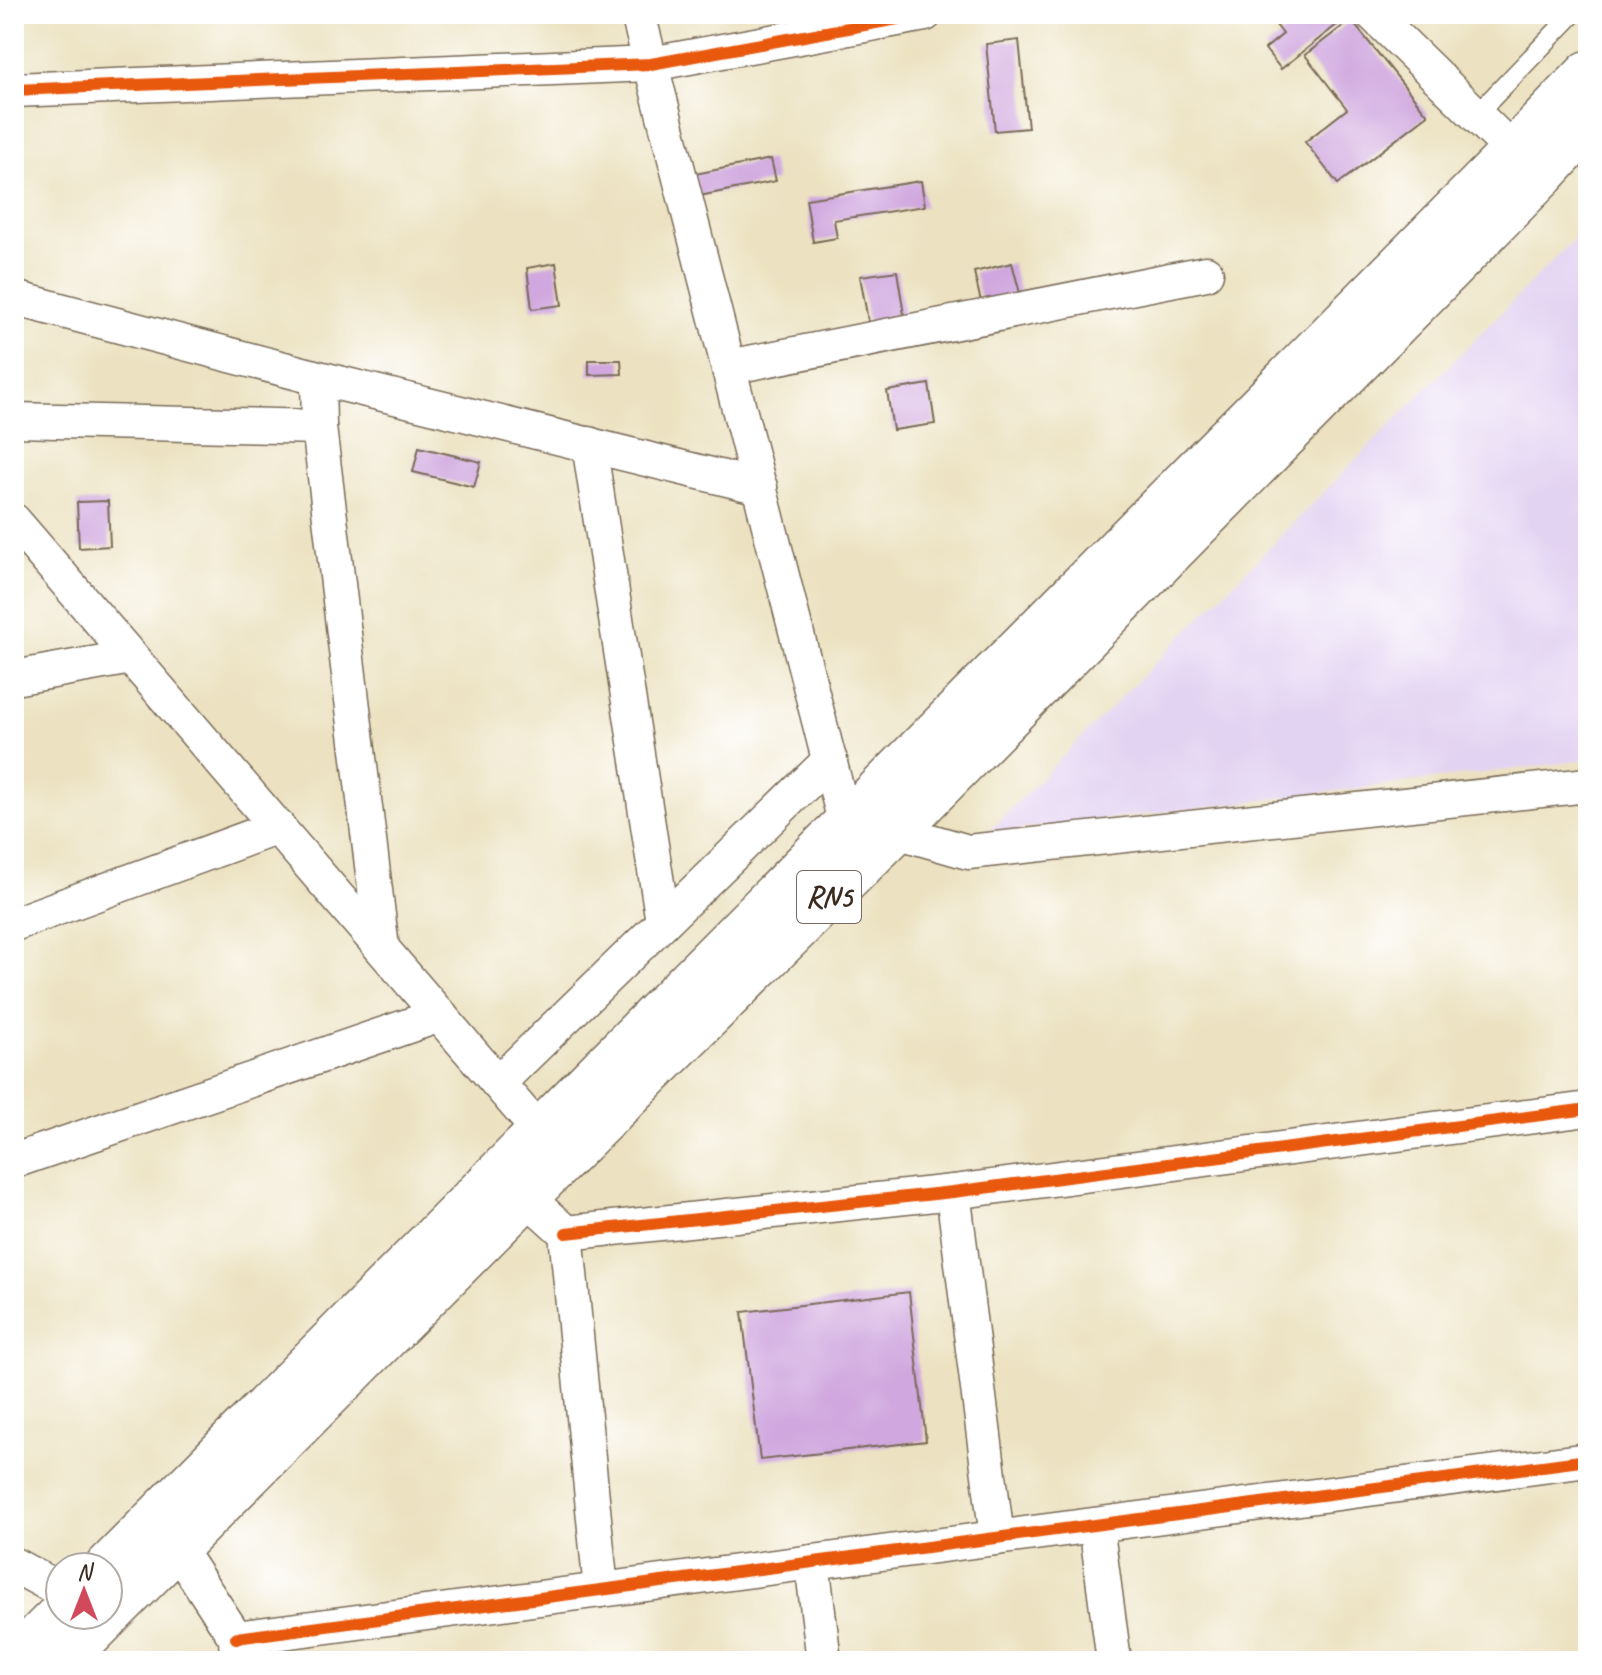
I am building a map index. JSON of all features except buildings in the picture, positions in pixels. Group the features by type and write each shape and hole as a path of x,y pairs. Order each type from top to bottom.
{"highway":[{"name":"RN5","path":"123,1551 1588,73"},
{"name":"RN5","path":"64,1661 896,831 1588,126"},
{"path":"14,1660 44,1630"}],"street":[{"path":"638,14 845,822"},
{"path":"14,90 651,64 925,14"},
{"path":"1373,14 1513,151"},
{"path":"729,367 1206,273"},
{"path":"14,298 318,378 760,487"},
{"path":"318,378 319,427 382,948"},
{"path":"14,420 319,427"},
{"path":"589,444 663,922"},
{"path":"14,521 539,1131"},
{"path":"14,678 131,657"},
{"path":"498,1083 830,760"},
{"path":"896,831 968,852 1588,785"},
{"path":"14,924 278,827"},
{"path":"14,1161 440,1015"},
{"path":"566,1233 953,1192 1588,1109"},
{"path":"953,1192 997,1538"},
{"path":"526,1197 566,1233 601,1590"},
{"path":"177,1548 236,1650 601,1590 1588,1460"},
{"path":"1096,1525 1114,1661"},
{"path":"812,1562 824,1661"},
{"path":"14,1565 44,1581"}],"lane":[{"path":"1476,115 1573,14"}],"shaded area":[{"path":"1588,225 1588,760 986,834"}],"cycle path":[{"path":"14,90 651,64 925,14"},
{"path":"566,1233 953,1192 1588,1109"},
{"path":"236,1638 1588,1460"}]}
